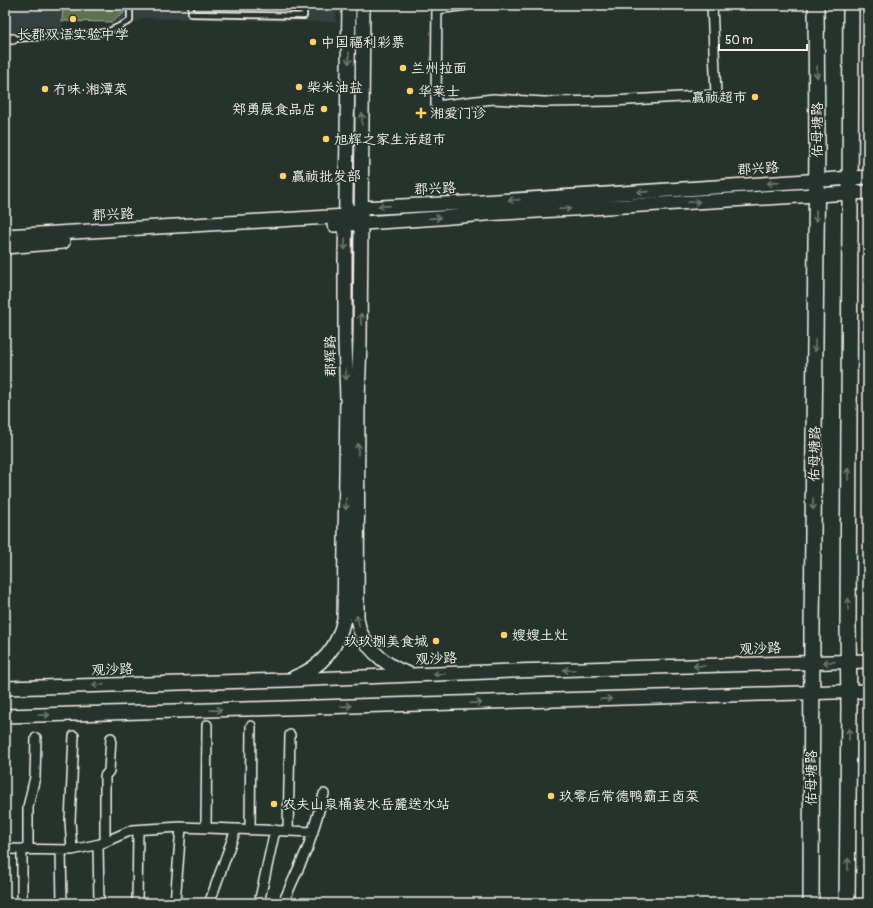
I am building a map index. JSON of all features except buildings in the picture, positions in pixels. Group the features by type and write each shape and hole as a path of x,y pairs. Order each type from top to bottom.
{"main road":[{"name":"郡辉路","path":"288,680 308,671 324,659 338,639 344,619 347,407 345,342 346,220 350,5"},
{"name":"郡辉路","path":"363,5 357,617 362,635 374,652 392,666 402,672 412,675"},
{"name":"佑母塘路","path":"811,903 817,180 816,5"},
{"path":"847,903 851,5"},
{"name":"郡兴路","path":"5,247 346,220 361,208 868,177"},
{"name":"郡兴路","path":"5,236 346,220 361,223 485,214 868,192"},
{"name":"观沙路","path":"5,688 868,661"},
{"path":"5,716 868,691"}],"street":[{"path":"467,5 437,7 436,106 493,99 544,102 612,101 716,95 712,5"},
{"path":"206,827 207,725"},
{"path":"250,829 251,726"},
{"path":"288,831 290,735"},
{"path":"72,850 70,821 74,736"},
{"path":"22,903 28,808 35,776 36,738"},
{"path":"100,903 105,776 109,771 111,738"},
{"path":"283,903 297,873 313,832 324,794"},
{"path":"175,903 181,827"},
{"path":"5,849 72,850 102,844 132,830 181,827 313,832"},
{"path":"208,903 236,829"},
{"path":"137,903 138,830"},
{"path":"259,903 275,830"},
{"path":"61,850 62,903"}],"lane":[{"path":"9,39 95,34 109,31 130,21 130,5"},
{"path":"191,5 191,14 304,16 304,5"}],"shaded area":[{"name":"长郡双语实验中学","path":"5,5 336,5 336,22 144,18 120,29 120,22 62,21 62,34 5,34"}],"green space":[{"path":"63,5 124,5 124,13 112,22 62,21"}],"place":[{"name":"长郡双语实验中学","path":"73,19"},
{"name":"中国福利彩票","path":"313,42"},
{"name":"兰州拉面","path":"403,68"},
{"name":"柴米油盐","path":"299,87"},
{"name":"冇味·湘潭菜","path":"45,89"},
{"name":"华莱士","path":"410,91"},
{"name":"赢祯超市","path":"755,97"},
{"name":"郑勇展食品店","path":"324,109"},
{"name":"湘爱门诊","path":"421,113"},
{"name":"旭辉之家生活超市","path":"326,139"},
{"name":"赢祯批发部","path":"283,176"},
{"name":"嫂嫂土灶","path":"504,635"},
{"name":"玖玖捌美食城","path":"436,641"},
{"name":"玖零后常德鸭霸王卤菜","path":"551,796"},
{"name":"农夫山泉桶装水岳麓送水站","path":"274,804"}]}
